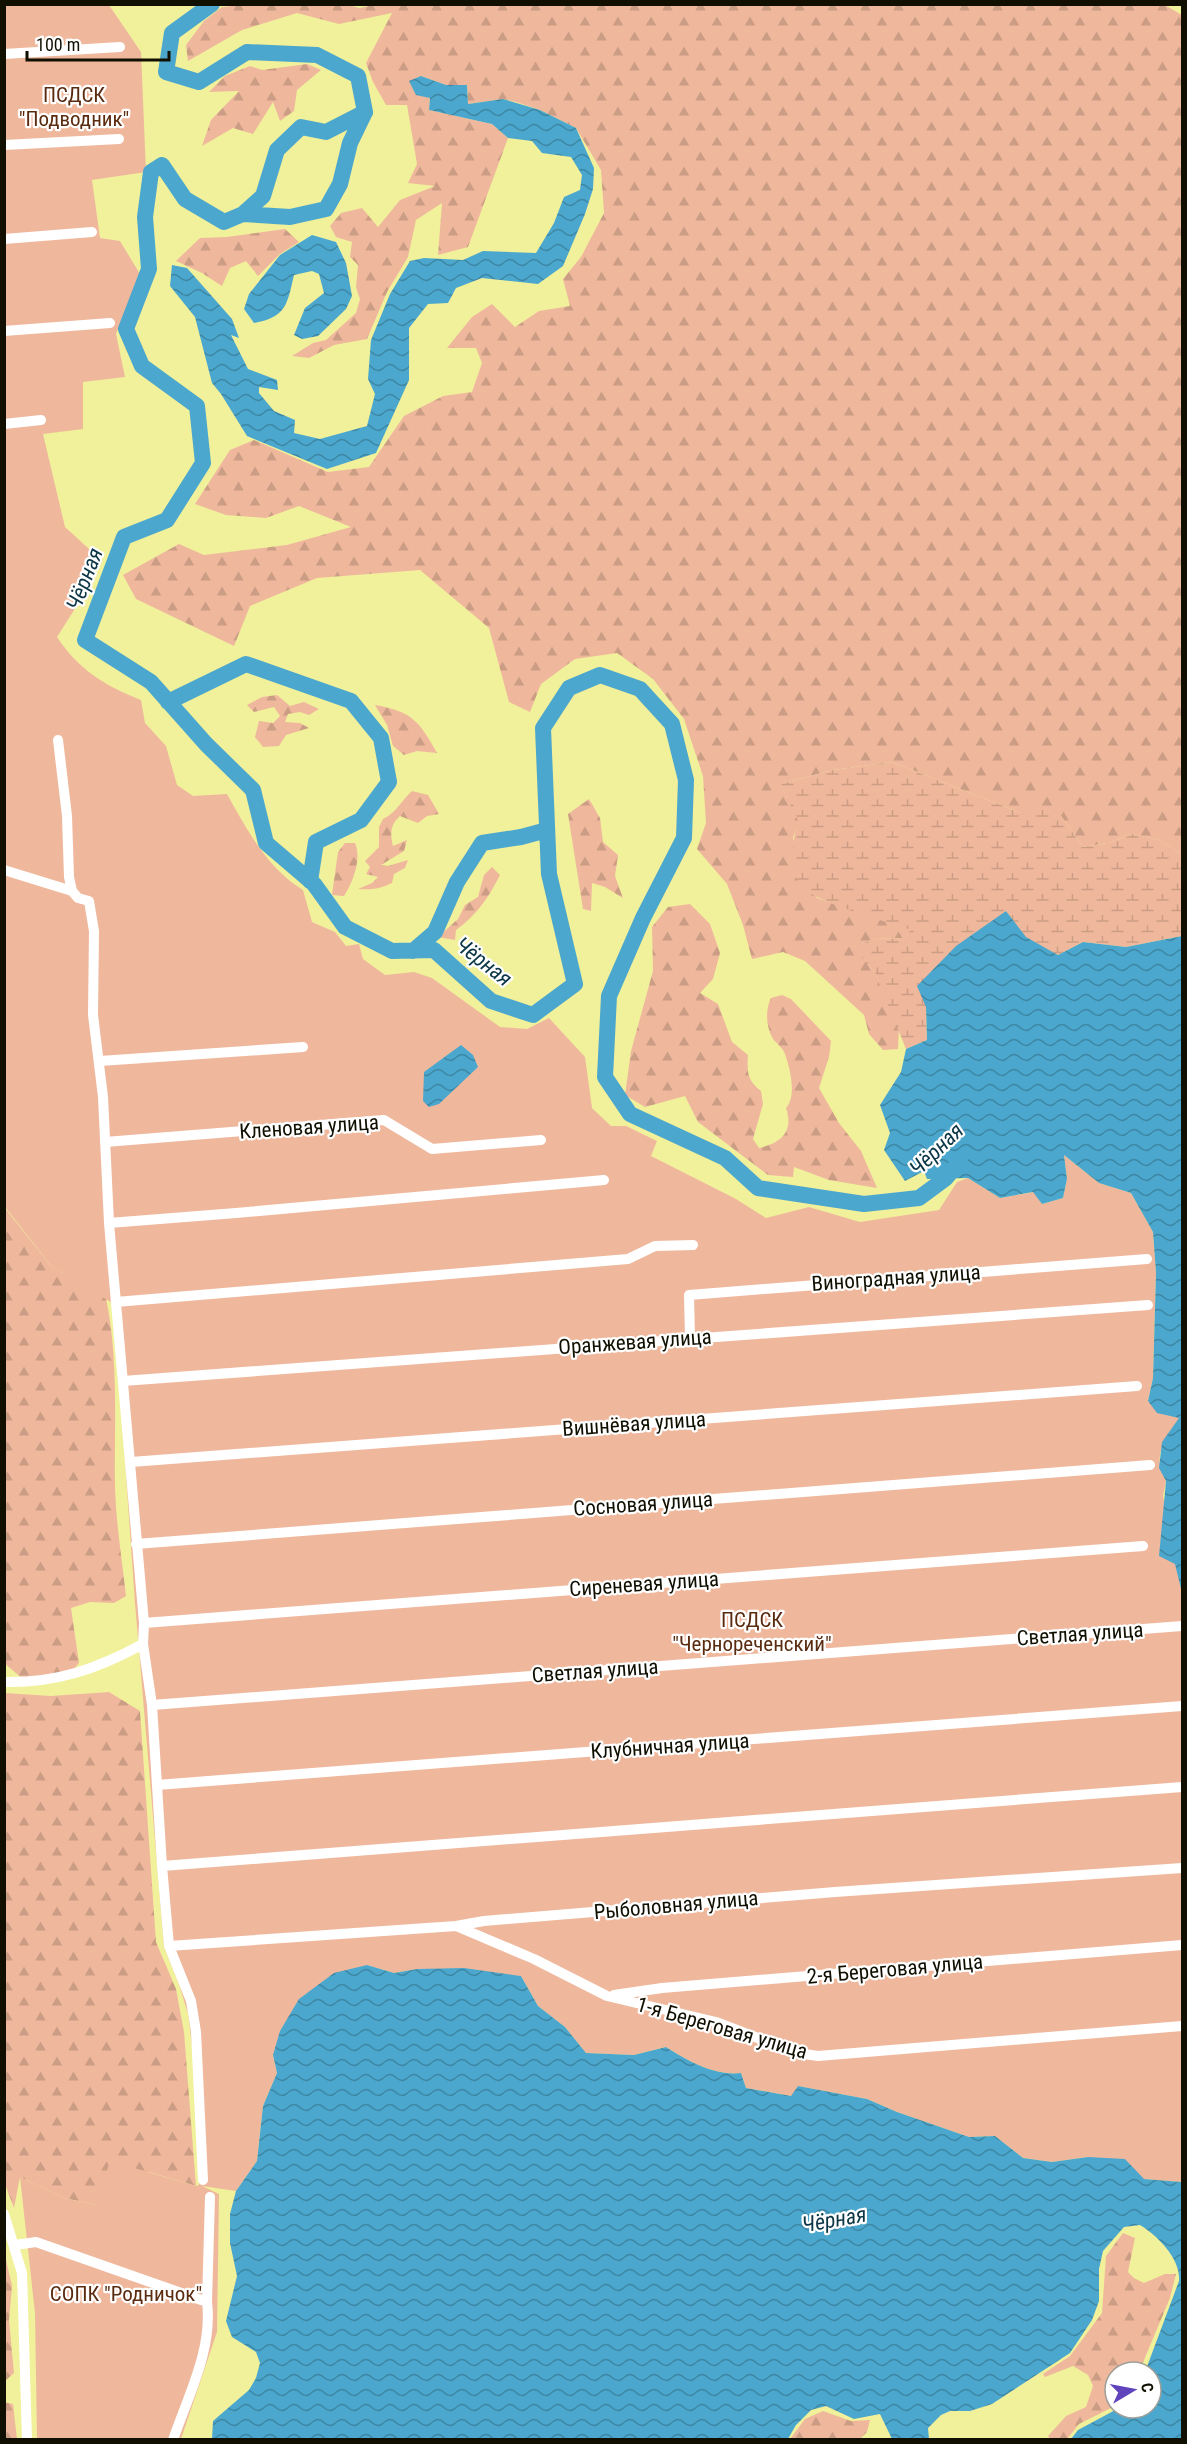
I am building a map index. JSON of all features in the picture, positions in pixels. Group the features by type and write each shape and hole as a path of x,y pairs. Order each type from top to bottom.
{"street":[{"path":"4,54 120,47"},
{"path":"4,146 119,139"},
{"path":"4,239 92,232"},
{"path":"4,331 110,323"},
{"path":"4,424 41,420"},
{"path":"57,740 67,816 67,860 72,891 78,898 88,902 94,931 93,1015 100,1061 109,1222 144,1623 143,1644 152,1705 162,1866 169,1946 190,2001 196,2032 203,2180"},
{"path":"4,870 72,891"},
{"path":"100,1061 303,1047"},
{"name":"Кленовая улица","path":"105,1142 384,1120 432,1149 541,1140"},
{"path":"109,1222 236,1214 604,1180"},
{"path":"116,1302 628,1259 655,1246 693,1245"},
{"name":"Виноградная улица","path":"690,1338 688,1294 1148,1259"},
{"name":"Оранжевая улица","path":"123,1381 1148,1305"},
{"name":"Вишнёвая улица","path":"131,1462 1137,1386"},
{"name":"Сосновая улица","path":"136,1544 1150,1464"},
{"name":"Сиреневая улица","path":"144,1623 1143,1546"},
{"name":"Светлая улица","path":"152,1705 1182,1626"},
{"path":"4,1682 32,1683 53,1680 108,1663 143,1644"},
{"name":"Клубничная улица","path":"157,1785 1182,1706"},
{"path":"162,1866 1182,1787"},
{"name":"Рыболовная улица","path":"169,1946 456,1926 484,1921 835,1892 1182,1868"},
{"name":"1-я Береговая улица","path":"456,1926 534,1959 608,1996 716,2022 797,2053 818,2056 1182,2026"},
{"name":"2-я Береговая улица","path":"608,1996 662,1988 1182,1945"},
{"path":"173,2439 202,2360 209,2318 207,2302 210,2196"},
{"path":"4,2214 22,2273 25,2308 27,2439"},
{"path":"15,2245 36,2242 207,2302"}],"green space":[{"path":"252,4 343,4 360,8 377,4 1163,4 1182,15 1182,854 1159,840 1132,834 1108,843 1083,847 1061,816 1021,813 892,762 833,770 780,784 799,821 793,838 817,898 912,930 904,938 874,939 855,947 875,973 899,1028 898,1049 883,1050 869,1034 864,1015 805,961 783,952 752,959 743,925 727,884 697,849 706,823 703,776 684,719 653,679 617,653 575,659 541,684 530,712 509,702 489,628 420,570 317,578 250,606 234,646 136,599 123,575 179,544 204,555 287,545 351,527 299,506 266,518 226,515 195,504 230,450 254,440 328,472 369,467 404,416 443,396 472,392 482,363 476,348 447,348 472,317 492,304 515,327 539,311 570,306 563,279 581,257 604,213 601,170 576,128 540,110 503,99 468,104 467,85 446,85 421,76 430,98 429,110 492,124 508,138 468,247 438,255 442,203 416,220 408,257 387,292 367,339 334,345 309,358 292,356 313,343 326,340 356,313 360,299 356,287 358,265 350,257 352,242 336,237 330,226 341,213 362,208 378,227 400,200 435,186 408,183 417,164 407,105 386,105 373,82 366,63 392,13 339,24 297,13 242,30 188,61 186,45 204,21 222,7"},
{"name":"ПСДСК \"Чернореченский\"","path":"5,5 109,5 141,52 146,172 92,180 100,238 120,241 140,274 116,334 125,377 83,382 83,429 43,434 65,527 100,559 83,596 57,637 74,658 93,675 141,700 145,723 166,746 177,785 193,796 227,794 250,834 268,859 290,881 303,890 312,922 335,932 346,946 359,944 363,959 385,975 414,972 432,978 500,1027 527,1029 549,1018 585,1057 592,1108 611,1126 626,1126 657,1141 651,1156 736,1199 766,1218 809,1207 860,1222 939,1210 957,1182 968,1178 1000,1198 1034,1192 1042,1204 1063,1198 1067,1179 1064,1155 1099,1183 1131,1193 1153,1232 1156,1273 1153,1378 1148,1401 1180,1418 1165,1440 1160,1463 1166,1481 1163,1496 1182,1593 1182,2182 1144,2179 1088,2157 1052,2162 1023,2158 995,2136 969,2137 867,2099 798,2086 792,2096 746,2088 741,2073 711,2070 666,2047 634,2055 586,2053 565,2027 538,2006 521,1976 417,1969 394,1973 367,1965 273,2055 277,2073 263,2106 257,2161 236,2191 202,2186 219,2194 217,2332 181,2439 37,2439 35,2313 20,2177 64,2198 96,2205 110,2161 199,2185 193,2054 188,2014 164,1947 135,1603 114,1304 52,1267 5,1207"},
{"path":"307,64 321,70 297,90 294,111 280,121 273,102 253,134 233,128 202,146 211,120 239,91 209,92 225,76 250,66 262,70"},
{"path":"285,229 299,242 280,254 258,276 246,261 230,268 222,286 202,273 176,261 200,238 227,237"},
{"path":"277,695 290,706 304,702 319,709 309,715 300,712 288,714 285,722 300,723 309,728 286,735 279,746 263,747 255,737 259,721 273,723 280,716 274,707 254,712 247,705 262,697"},
{"path":"375,705 398,711 414,720 437,753 417,751 404,755 393,746 387,725"},
{"path":"892,762 1021,813 1043,806 1061,816 1083,847 1108,843 1132,834 1159,840 1182,854 1182,936 1126,947 1083,942 1058,955 1026,938 1006,911 926,1007 927,1040 906,1049 875,973 854,947 874,939 904,938 911,930 838,906 803,888 793,865 794,837 798,821 780,784 833,770"},
{"path":"412,791 428,795 439,814 427,816 418,823 400,816 393,826 391,838 393,846 407,840 404,851 381,865 388,866 408,860 405,868 394,874 392,883 388,885 375,889 358,889 372,883 378,877 366,874 370,867 365,861 379,847 379,827 383,819 395,810"},
{"path":"589,799 600,818 603,842 618,855 615,876 623,898 605,887 592,883 591,911 583,909 568,814"},
{"path":"345,843 355,843 357,863 344,896 332,895 338,852"},
{"path":"492,867 500,875 481,906 456,930 455,940 438,937 458,919 465,905 478,897 484,875"},
{"path":"690,904 710,924 720,953 713,979 700,993 718,1004 732,1042 748,1055 749,1075 761,1091 763,1104 753,1139 759,1148 767,1146 784,1135 787,1130 786,1108 792,1089 790,1074 784,1052 773,1039 767,1018 771,998 782,995 791,999 831,1041 829,1057 819,1088 839,1123 861,1151 877,1188 829,1180 794,1167 793,1177 768,1175 698,1122 685,1096 645,1107 625,1095 631,1051 653,971 652,927 668,907"},
{"path":"4,1207 52,1267 106,1298 113,1345 116,1500 126,1596 114,1603 90,1602 71,1608 79,1663 72,1671 23,1679 4,1663"},
{"path":"109,1692 140,1711 156,1942 176,1989 184,2032 196,2186 149,2172 96,2205 64,2198 20,2177 14,2208 5,2184 5,1693 51,1696"},
{"path":"1123,2233 1135,2238 1128,2272 1144,2283 1165,2274 1176,2274 1170,2298 1144,2360 1103,2360 1103,2412 1079,2424 1067,2439 1050,2439 1048,2436 1066,2416 1086,2407 1093,2386 1088,2375 1073,2366 1045,2377 1043,2374 1070,2356 1102,2313 1106,2256"},
{"path":"4,2251 12,2286 9,2320 14,2373 5,2381"},
{"path":"4,2402 13,2404 17,2439 5,2439"},
{"path":"823,2411 851,2421 870,2420 867,2432 860,2439 790,2439 805,2419"}],"water":[{"path":"421,76 446,85 467,85 468,104 503,99 540,110 576,128 594,168 593,189 563,266 538,284 482,278 456,288 448,303 428,304 409,328 409,380 376,453 327,469 247,436 212,383 195,317 170,286 172,265 187,268 232,319 239,338 231,335 248,369 277,380 278,390 259,387 259,393 274,411 295,420 294,433 320,439 367,426 375,394 368,379 371,340 390,294 410,261 424,258 463,260 483,251 536,253 554,223 564,197 580,190 582,175 571,157 542,153 532,141 508,138 492,124 429,110 430,98 416,95 409,81"},
{"path":"312,235 336,242 346,263 352,296 346,309 318,336 302,339 294,335 305,308 324,293 319,274 312,271 294,275 287,301 279,313 254,323 244,309 249,294 280,255"},
{"path":"1006,911 1026,937 1058,955 1083,942 1126,947 1182,936 1182,1593 1175,1564 1159,1556 1166,1481 1159,1468 1162,1442 1179,1418 1157,1413 1148,1401 1153,1378 1156,1273 1153,1232 1131,1193 1099,1183 1064,1155 1067,1179 1063,1198 1042,1204 1033,1192 1000,1198 968,1178 927,1179 924,1171 905,1181 884,1150 890,1133 880,1105 901,1072 906,1049 927,1040 926,1007 917,986 956,946"},
{"path":"461,1045 473,1055 478,1067 439,1104 429,1107 423,1101 424,1072"},
{"path":"367,1965 394,1973 417,1969 464,1968 521,1976 538,2006 565,2027 586,2053 634,2055 666,2047 711,2070 741,2073 746,2088 791,2096 798,2086 867,2099 969,2137 995,2136 1023,2158 1052,2162 1088,2157 1125,2159 1144,2179 1182,2182 1182,2439 1071,2439 1078,2430 1103,2417 1103,2420 1163,2420 1163,2360 1149,2360 1179,2281 1179,2273 1167,2249 1154,2235 1140,2225 1124,2227 1103,2251 1099,2269 1099,2301 1092,2320 1070,2353 992,2404 970,2411 950,2411 941,2415 928,2428 929,2439 892,2439 880,2414 854,2419 826,2406 811,2410 796,2425 788,2439 212,2439 213,2421 249,2390 256,2378 260,2363 256,2352 232,2337 226,2321 237,2276 230,2243 230,2214 236,2191 257,2161 263,2106 277,2073 273,2055 280,2031 299,1999 334,1973"}],"waterway":[{"name":"Чёрная","path":"212,4 172,33 166,72 199,82 247,52 317,55 358,76 365,112 326,132 301,127 277,150 263,196 243,214 224,222 185,199 162,165 151,172 145,217 149,269 126,329 142,366 197,406 203,463 167,520 124,537 85,640 151,682 206,744 253,790 266,843 314,884 345,927 392,951 434,950 491,1001 533,1015 575,984 549,874 543,728 569,688 600,675 640,689 672,724 686,780 684,838 643,918 609,996 605,1077 630,1114 725,1158 758,1188 864,1204 919,1198 946,1178 960,1161"},
{"path":"243,214 290,217 326,209 340,184 350,143 365,112"},
{"path":"168,702 246,664 351,701 381,738 389,782 361,820 316,842 310,881"},
{"path":"413,951 435,932 457,882 482,843 547,830"}],"park label":[{"name":"ПСДСК \"Подводник\"","path":"74,107"},
{"name":"СОПК \"Родничок\"","path":"126,2294"}]}
